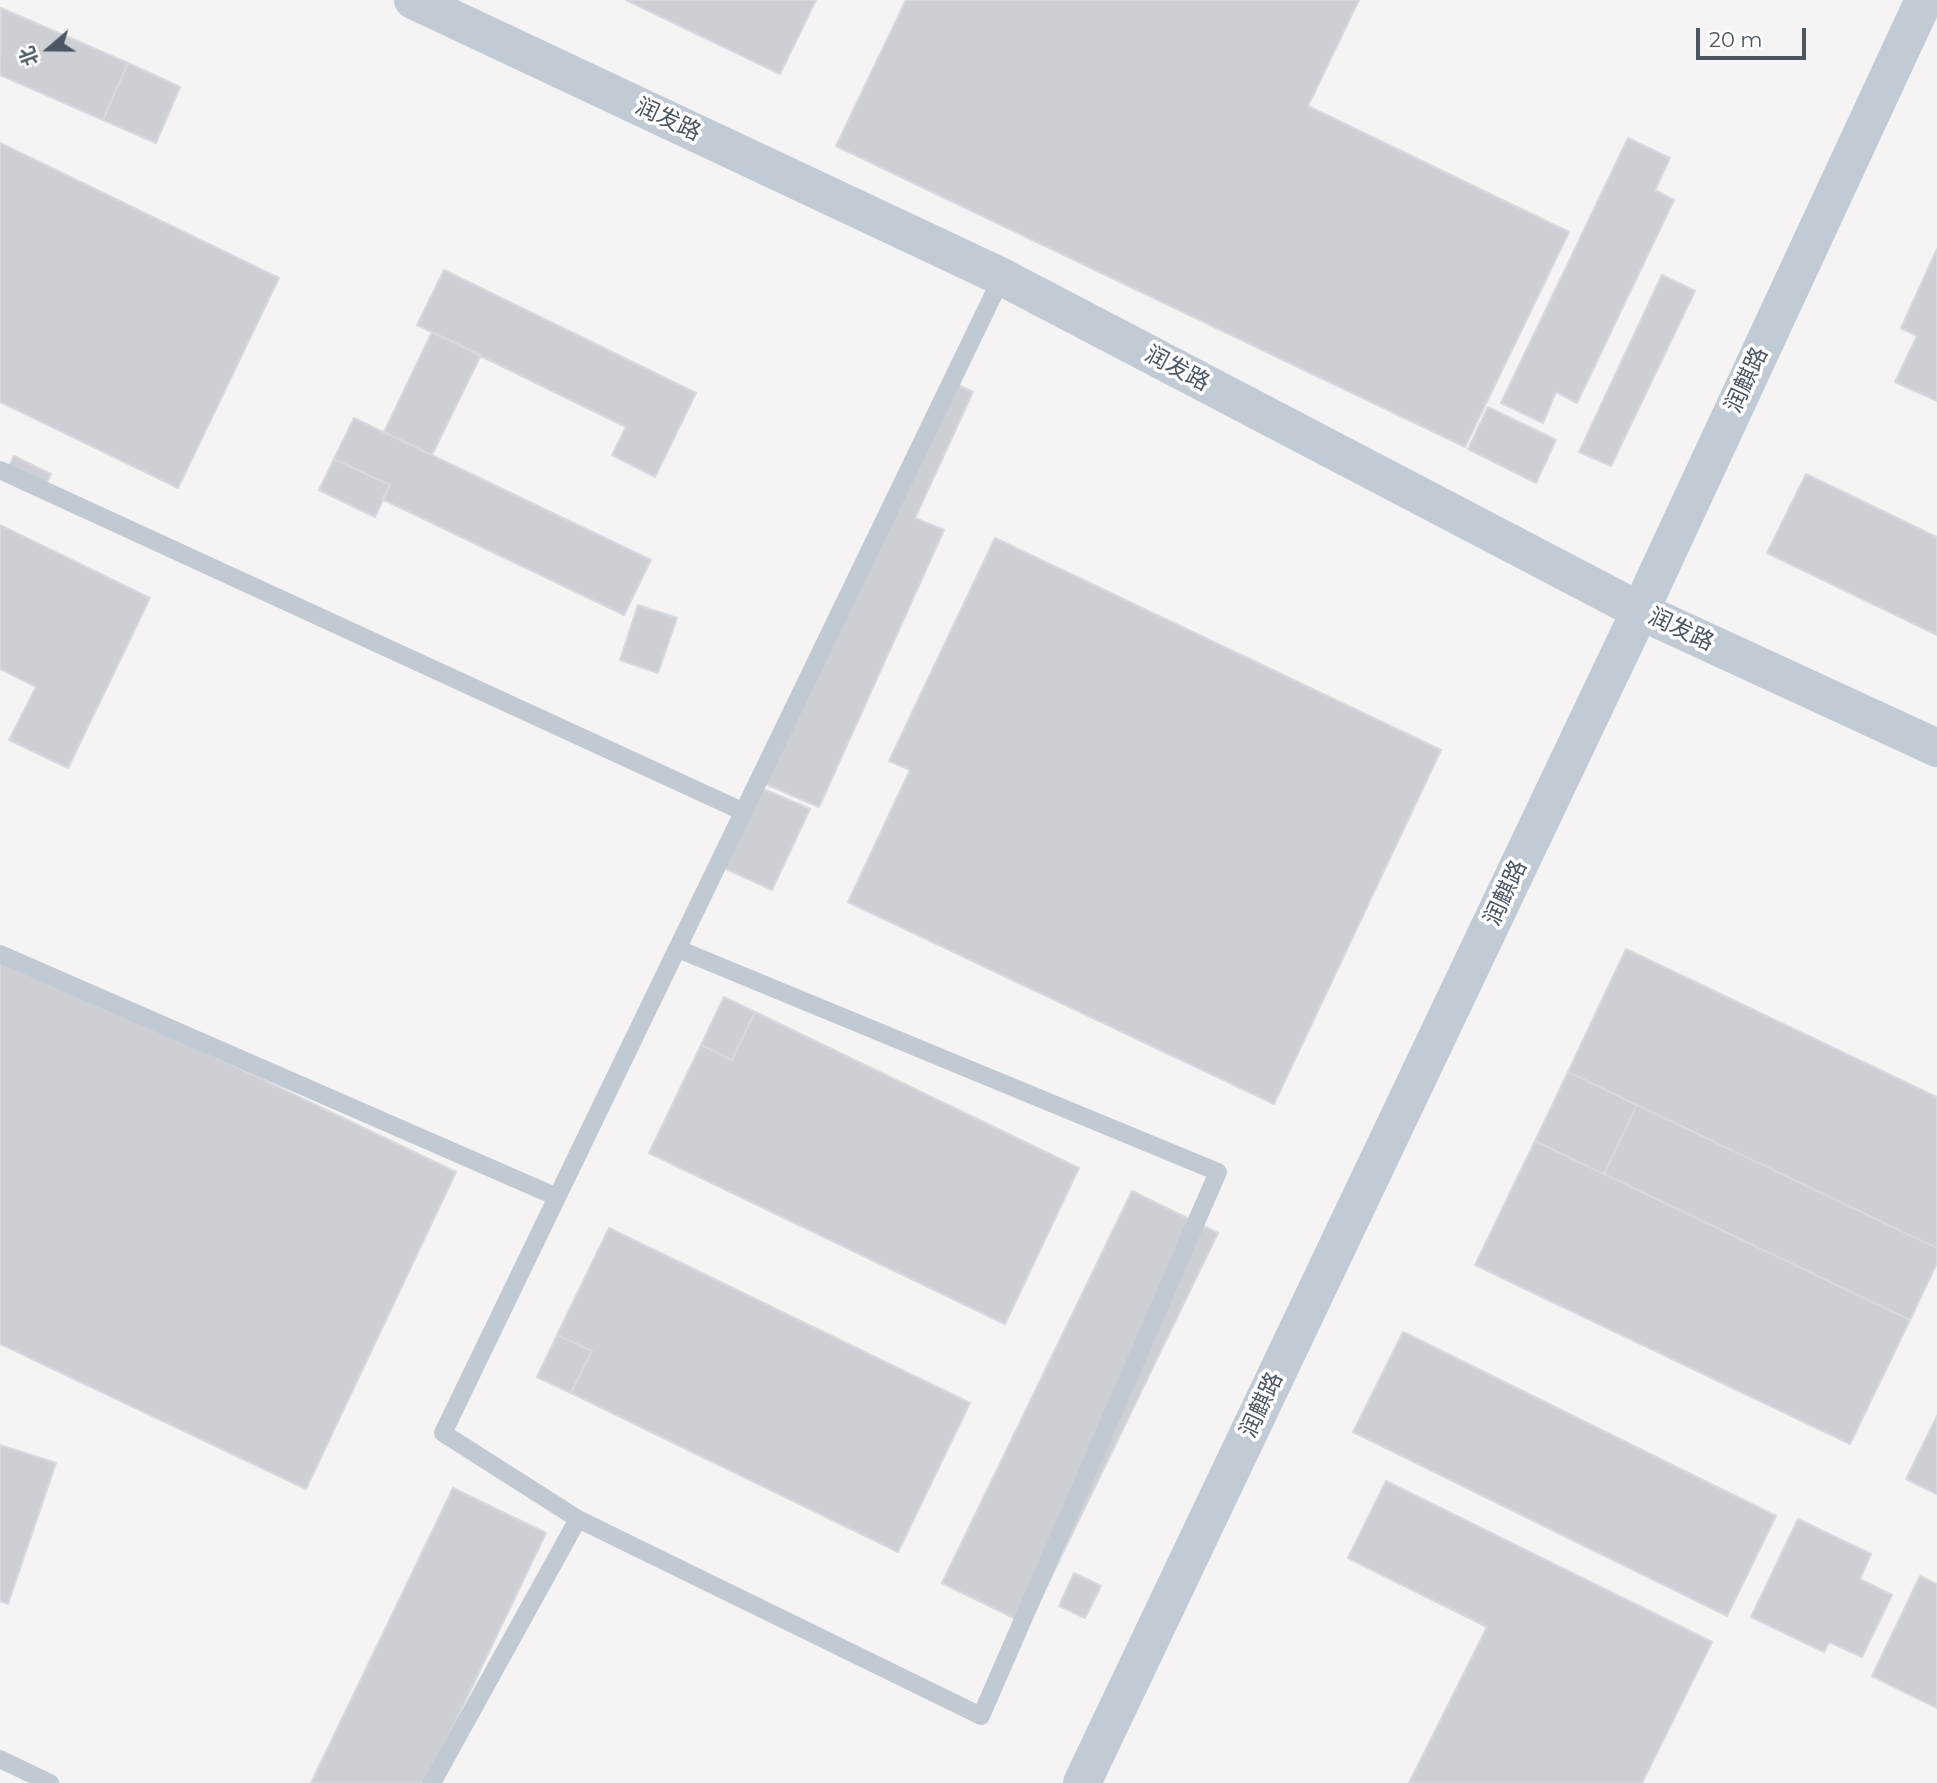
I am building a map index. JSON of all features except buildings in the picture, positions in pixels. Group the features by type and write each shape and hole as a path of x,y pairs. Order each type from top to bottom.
{"street":[{"name":"润发路","path":"413,0 1002,277 1640,611 1937,748"},
{"name":"润麒路","path":"1082,1783 1640,611 1924,0"}],"lane":[{"path":"678,949 1218,1172 981,1716 578,1519 443,1433 1002,277"},
{"path":"0,470 744,812"},
{"path":"0,954 557,1197"},
{"path":"432,1783 578,1519"},
{"path":"0,1759 50,1783"}]}
